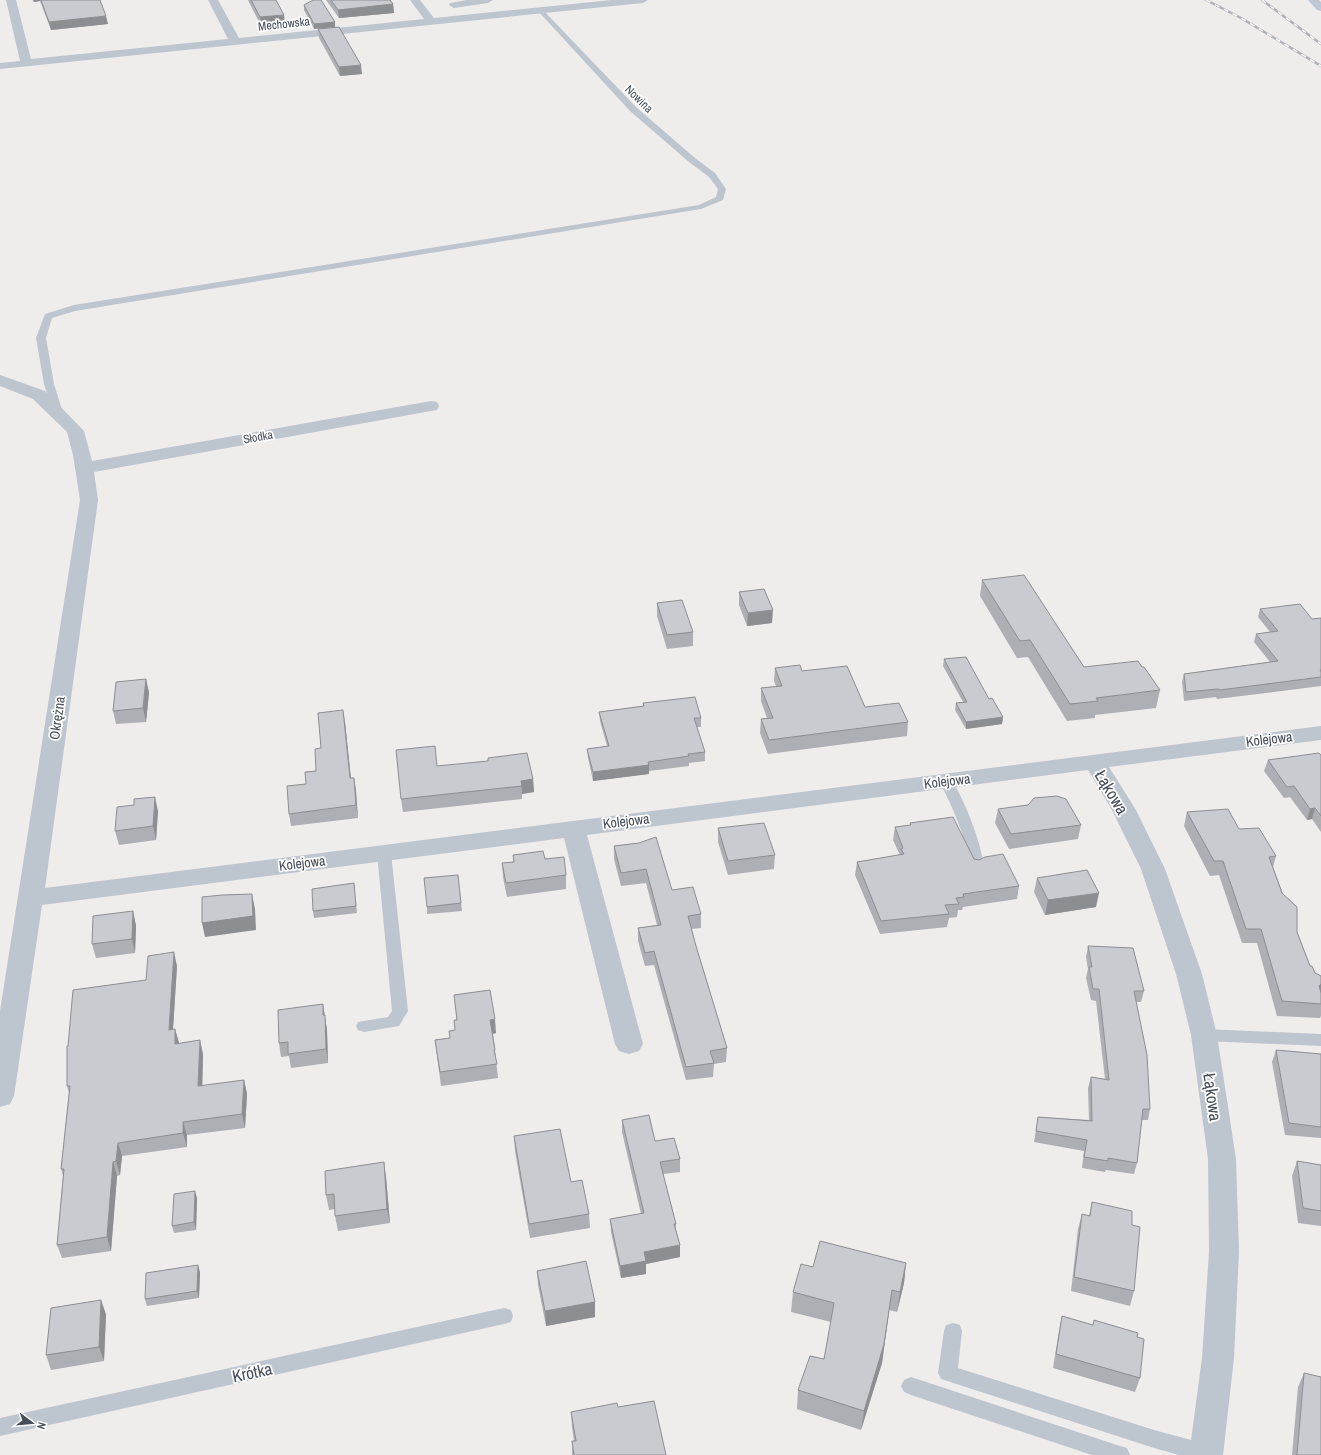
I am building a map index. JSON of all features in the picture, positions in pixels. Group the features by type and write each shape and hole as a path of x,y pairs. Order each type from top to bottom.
{"main road":[{"path":"1313,0 1321,8"}],"street":[{"path":"11,0 26,63"},
{"path":"213,0 235,42"},
{"path":"415,0 431,22"},
{"path":"423,10 488,0"},
{"name":"Mechowska","path":"0,66 643,0"},
{"name":"Okrężna","path":"0,380 39,395 75,431 82,455 89,500 31,898 0,1096"},
{"name":"Słodka","path":"84,468 431,406"},
{"name":"Kolejowa","path":"31,898 1321,732"},
{"name":"Łąkowa","path":"1094,762 1124,810 1153,869 1189,974 1204,1035 1222,1160 1224,1252 1218,1358 1206,1454"},
{"path":"573,828 629,1044"}],"lane":[{"name":"Nowina","path":"58,413 49,384 41,338 48,316 74,308 701,207 720,198 722,189 712,175 692,160 633,109 540,10"},
{"path":"946,781 974,846 977,866"},
{"path":"364,1026 393,1022 400,1011 384,852"},
{"path":"1204,1035 1321,1040"},
{"name":"Krótka","path":"0,1427 504,1316"},
{"path":"953,1331 948,1373 1154,1439 1206,1454"},
{"path":"911,1386 1120,1455"}],"building":[{"path":"41,0 100,0 106,16 49,22"},
{"path":"251,0 276,0 284,15 260,17"},
{"path":"313,0 321,0 335,22 314,24 304,5"},
{"path":"331,0 390,0 393,4 338,10"},
{"path":"339,27 361,65 339,67 318,29"},
{"path":"1024,575 1084,667 1138,661 1160,690 1096,698 1098,701 1070,704 1030,640 1020,641 982,580"},
{"path":"764,589 773,610 748,613 739,592"},
{"path":"682,600 693,632 667,635 657,603"},
{"path":"1300,604 1312,619 1321,618 1321,677 1220,690 1186,692 1184,674 1278,661 1256,634 1278,631 1260,609"},
{"path":"966,657 989,699 992,698 1003,717 966,722 956,703 967,702 944,659"},
{"path":"800,665 802,671 847,666 865,707 899,703 908,722 769,740 761,719 773,718 761,688 782,686 775,668"},
{"path":"146,679 143,708 113,711 116,682"},
{"path":"695,697 701,718 694,718 705,752 648,762 649,765 593,772 587,749 609,746 599,712 644,706 643,703"},
{"path":"343,710 350,778 354,778 356,805 289,814 287,786 306,784 305,772 316,771 315,749 321,748 318,713"},
{"path":"435,746 437,766 488,761 488,758 527,753 533,779 521,781 522,786 401,799 396,750"},
{"path":"1319,753 1321,755 1321,816 1315,808 1310,809 1294,786 1287,787 1268,760"},
{"path":"1057,796 1066,799 1081,825 1011,834 998,809 1028,805 1034,798"},
{"path":"155,797 153,826 115,831 117,807 134,805 134,799"},
{"path":"1228,809 1239,829 1259,828 1276,856 1269,857 1282,893 1297,907 1297,932 1310,966 1312,966 1315,973 1321,976 1321,984 1319,986 1321,993 1321,1004 1282,1001 1261,929 1246,929 1223,861 1214,861 1187,812"},
{"path":"953,817 974,859 979,860 985,857 1003,854 1019,886 963,894 964,897 956,898 959,904 945,905 949,914 881,921 857,862 904,854 901,849 903,848 895,827 911,825 910,823"},
{"path":"764,823 775,855 728,861 718,828"},
{"path":"656,837 672,890 693,887 701,914 688,916 727,1048 710,1051 714,1063 686,1067 654,951 645,953 638,928 661,925 646,869 621,873 614,846 639,843"},
{"path":"543,851 545,859 564,857 566,875 506,883 502,863 514,862 513,855"},
{"path":"1087,870 1099,893 1048,900 1037,878"},
{"path":"458,875 461,903 427,907 424,878"},
{"path":"354,883 356,906 313,911 312,889"},
{"path":"252,894 253,916 202,923 202,897"},
{"path":"133,911 132,939 92,944 93,916"},
{"path":"1088,946 1133,948 1144,991 1134,991 1147,1055 1150,1109 1143,1109 1137,1163 1108,1158 1108,1161 1084,1157 1087,1140 1036,1131 1038,1117 1092,1121 1091,1077 1109,1080 1099,989 1093,989 1089,967 1092,967"},
{"path":"174,952 169,1030 175,1029 175,1044 200,1040 198,1086 244,1080 242,1114 183,1122 183,1133 118,1143 116,1161 113,1162 107,1237 57,1245 64,1169 61,1169 70,1086 67,1086 67,1046 73,990 146,980 148,956"},
{"path":"490,990 495,1019 490,1020 497,1064 440,1072 435,1040 450,1038 449,1031 455,1030 454,1020 457,1020 454,995"},
{"path":"323,1004 323,1015 325,1015 326,1049 288,1054 288,1042 279,1043 278,1010"},
{"path":"1276,1050 1321,1054 1321,1127 1289,1123"},
{"path":"649,1115 655,1141 674,1138 680,1159 660,1162 680,1245 644,1252 646,1261 620,1266 610,1219 644,1213 622,1120"},
{"path":"560,1129 571,1182 582,1180 589,1214 529,1224 514,1136"},
{"path":"1297,1161 1321,1165 1321,1211 1303,1208"},
{"path":"384,1162 387,1209 335,1216 334,1194 326,1195 325,1171"},
{"path":"195,1191 194,1222 172,1226 174,1194"},
{"path":"1092,1202 1132,1211 1132,1225 1140,1227 1134,1291 1074,1277 1082,1214 1090,1216"},
{"path":"820,1241 906,1263 900,1292 892,1290 884,1344 864,1411 798,1390 810,1356 824,1359 834,1303 793,1292 801,1264 813,1267"},
{"path":"586,1261 595,1302 545,1311 537,1271"},
{"path":"198,1265 197,1291 145,1299 146,1273"},
{"path":"101,1300 99,1347 46,1355 51,1308"},
{"path":"1062,1316 1093,1325 1094,1320 1138,1333 1137,1337 1144,1339 1140,1378 1056,1354"},
{"path":"1304,1373 1321,1377 1321,1455 1297,1455"},
{"path":"654,1401 666,1455 574,1455 572,1441 576,1441 571,1412 617,1403 618,1407"}],"railway":[{"path":"1206,0 1241,18 1321,66"},
{"path":"1262,0 1321,44"}]}
